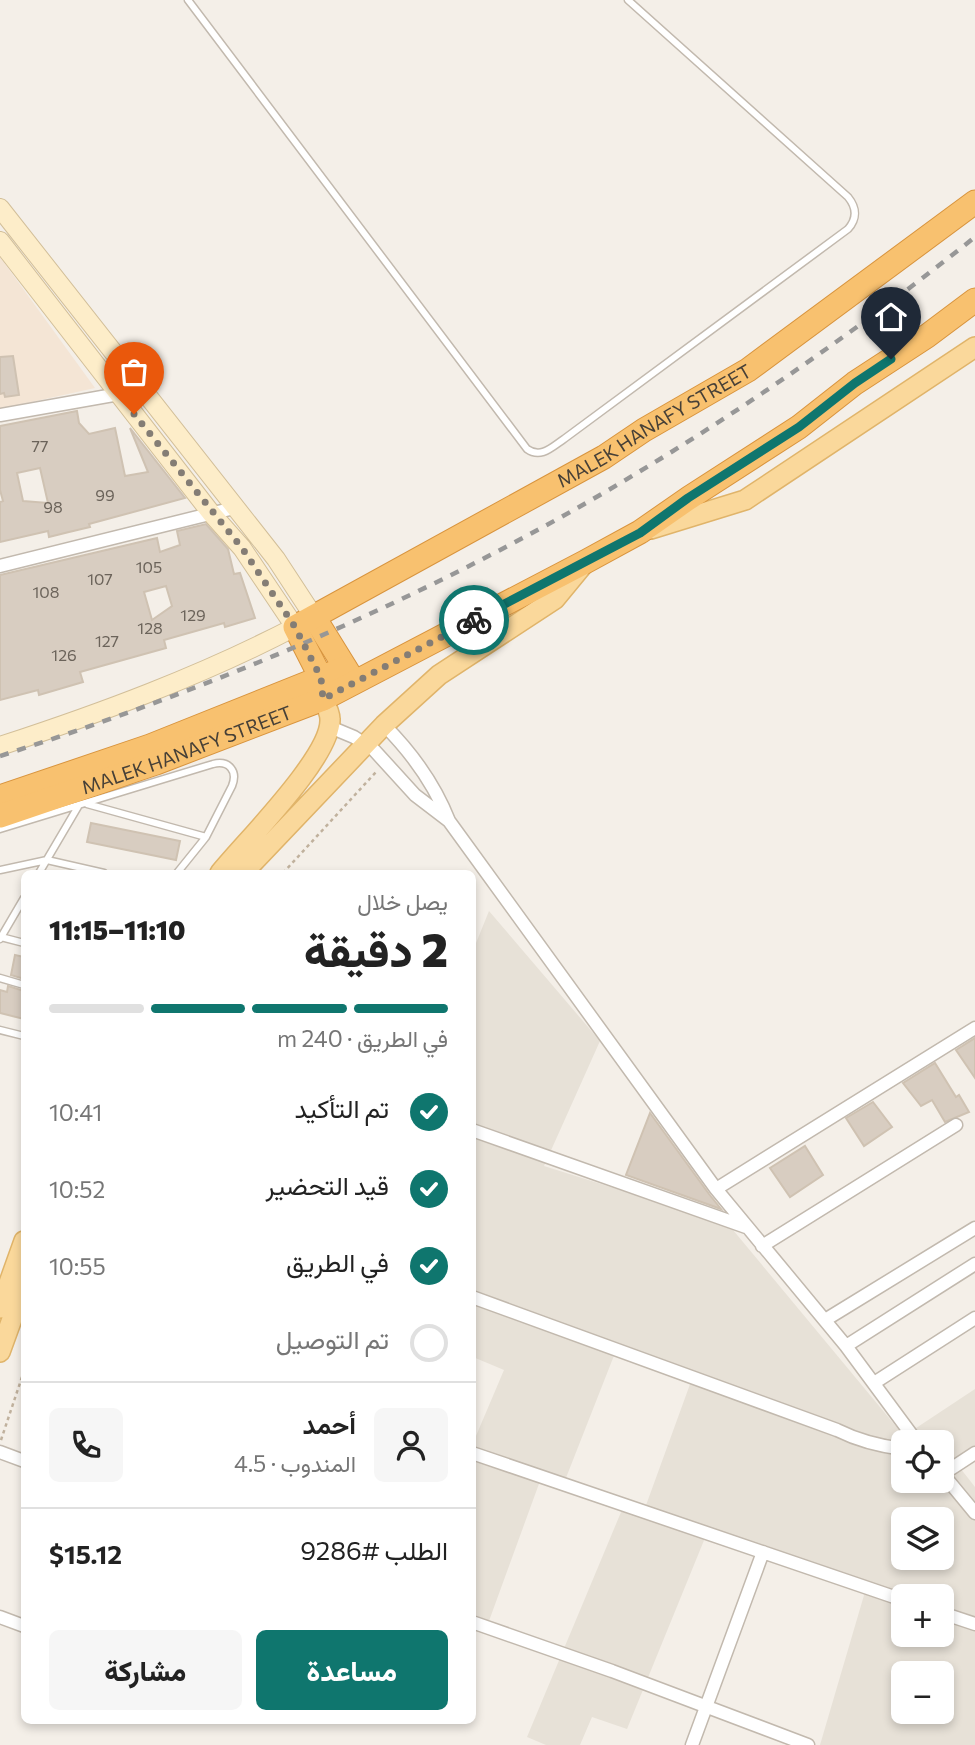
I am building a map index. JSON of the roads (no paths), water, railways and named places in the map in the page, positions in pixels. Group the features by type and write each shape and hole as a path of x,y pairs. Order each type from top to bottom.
{"highway":[{"name":"MALEK HANAFY STREET","path":"304,622 604,457 644,430 748,370 975,202"},
{"name":"MALEK HANAFY STREET","path":"0,816 156,763 350,675 640,533 699,491 799,427 855,383 927,336 975,300"},
{"path":"304,622 350,675"},
{"path":"304,622 322,688"},
{"name":"MALEK HANAFY STREET","path":"0,797 322,688"}],"main road":[{"path":"640,533 745,500 975,347"},
{"path":"246,870 377,753 389,730 439,675 555,599 585,562"},
{"path":"223,870 310,766 324,745 331,717 322,688"},
{"path":"0,1308 21,1249"},
{"path":"0,1352 21,1294"}],"street":[{"path":"0,208 276,559 304,622"},
{"path":"0,241 211,513 304,622"},
{"path":"0,415 119,394 142,387"},
{"path":"0,566 234,508"},
{"path":"0,746 137,698 230,659 304,622"},
{"path":"330,727 377,753 415,795 449,821"},
{"path":"389,730 430,781 449,821 716,1189 846,1346 908,1430"},
{"path":"716,1189 975,1028"},
{"path":"762,1246 956,1125"},
{"path":"476,1131 746,1227"},
{"path":"825,1320 975,1228"},
{"path":"846,1346 975,1264"},
{"path":"476,1298 837,1430 854,1439 891,1447"},
{"path":"874,1383 975,1318"},
{"path":"0,1452 21,1460"},
{"path":"954,1466 975,1453"},
{"path":"476,1454 891,1596"},
{"path":"954,1488 975,1513"},
{"path":"692,1745 763,1552"},
{"path":"0,1617 21,1625"},
{"path":"954,1617 975,1625"},
{"path":"476,1623 808,1745"}],"lane":[{"path":"188,0 527,449 540,454 848,229 855,218 854,206 848,197 628,0"},
{"path":"0,829 221,762 229,764 235,779 206,837 179,870"},
{"path":"82,804 206,837"},
{"path":"41,870 82,804"},
{"path":"0,870 47,860 91,870"},
{"path":"21,903 1,938 21,942"},
{"path":"0,978 21,984"},
{"path":"0,1030 21,1035"}],"railway":[{"path":"0,756 160,701 316,638 393,603 544,527 664,457 755,398 845,336 975,237"}]}
